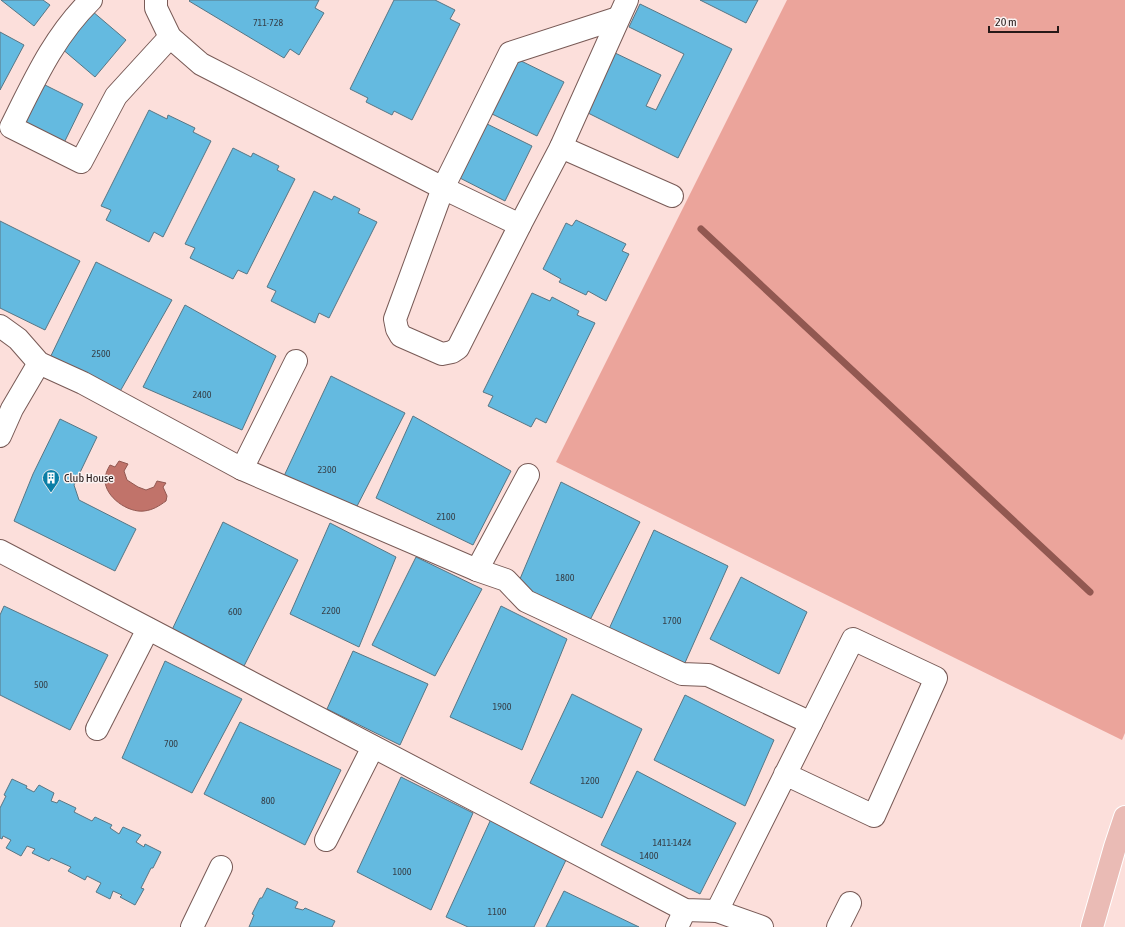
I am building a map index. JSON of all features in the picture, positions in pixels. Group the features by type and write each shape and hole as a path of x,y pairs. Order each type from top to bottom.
{"main road":[{"path":"1092,927 1125,817"}],"lane":[{"path":"91,0 77,14 49,54 11,126 81,162 116,96 170,38"},
{"path":"156,0 156,8 170,38 201,64 443,188 520,225"},
{"path":"622,9 561,147 458,348 452,352 442,354 401,336 394,320 443,188 510,52 622,9"},
{"path":"561,147 672,196"},
{"path":"0,326 18,338 39,363 83,383 242,469 477,570 506,580 526,601 675,671 682,674 708,675 811,723"},
{"path":"242,469 296,361"},
{"path":"0,436 6,406 39,363"},
{"path":"477,570 528,475"},
{"path":"0,551 374,747 681,919 717,911 762,927"},
{"path":"97,729 148,629"},
{"path":"717,911 785,774 853,639 936,678 874,816 785,774"},
{"path":"326,840 374,747"},
{"path":"192,927 221,867"},
{"path":"838,927 850,904"}],"shaded area":[{"path":"787,0 1125,0 1125,733 1122,740 556,462"},
{"path":"119,461 128,464 124,471 127,480 138,487 146,490 154,487 157,481 166,483 163,487 167,496 166,501 156,508 144,511 131,509 118,503 113,498 106,486 105,476 110,465 115,467"}],"building":[{"path":"1,0 43,0 50,5 34,26"},
{"path":"319,0 315,8 324,13 299,55 290,49 284,58 189,1"},
{"path":"394,0 435,0 455,10 450,19 460,24 412,120 394,111 392,115 366,102 368,98 350,89"},
{"path":"700,0 758,0 746,23"},
{"path":"640,4 732,49 678,158 584,111 613,52 661,75 646,106 656,110 684,54 629,27"},
{"path":"92,11 126,40 95,77 61,48"},
{"path":"0,32 24,45 0,90"},
{"path":"513,57 564,82 537,136 486,111"},
{"path":"43,84 83,104 62,147 22,128"},
{"path":"149,110 167,119 168,115 195,128 193,132 211,141 163,237 154,232 149,242 106,220 111,210 101,206"},
{"path":"481,121 532,146 505,201 454,175"},
{"path":"233,148 251,157 253,153 279,166 277,170 295,179 247,274 238,270 233,279 190,258 195,248 185,244"},
{"path":"314,191 332,200 334,196 360,209 358,213 377,222 329,318 319,313 315,323 271,301 276,291 267,287"},
{"path":"576,220 626,244 622,251 629,254 606,301 588,291 586,295 559,282 561,279 543,269 566,223 572,226"},
{"path":"0,221 80,261 45,330 0,308"},
{"path":"96,262 172,300 118,395 48,362"},
{"path":"532,293 550,301 552,297 579,311 577,315 595,323 546,423 536,418 531,427 488,406 493,396 483,392"},
{"path":"185,305 276,356 242,430 143,387"},
{"path":"331,376 405,413 354,512 284,476"},
{"path":"413,416 511,471 473,545 376,498"},
{"name":"Club House","path":"60,419 97,437 74,485 79,500 136,529 115,571 14,521 33,474"},
{"path":"561,482 640,522 589,622 517,586"},
{"path":"223,522 298,560 243,668 171,632"},
{"path":"330,523 396,557 359,647 290,614"},
{"path":"654,530 728,566 684,665 609,629"},
{"path":"416,557 482,589 435,676 372,645"},
{"path":"741,577 807,612 779,674 710,639"},
{"path":"4,606 108,655 70,730 0,695 0,615"},
{"path":"501,606 567,639 522,750 450,717"},
{"path":"353,651 428,684 400,745 327,709"},
{"path":"165,661 242,699 192,793 122,758"},
{"path":"572,694 642,729 602,818 530,783"},
{"path":"685,695 774,740 745,806 654,760"},
{"path":"240,722 341,770 305,845 204,794"},
{"path":"637,771 736,823 700,894 601,845"},
{"path":"401,777 473,813 431,910 357,872"},
{"path":"12,779 27,786 26,788 34,792 39,785 54,793 51,801 57,803 59,800 76,808 74,812 92,821 95,817 112,825 110,828 119,834 123,827 141,835 136,842 144,847 145,844 161,852 141,888 144,889 135,905 120,897 122,895 113,891 110,899 96,892 101,883 87,876 85,880 68,871 71,867 51,858 49,861 32,853 35,849 27,846 21,856 6,848 11,840 3,836 2,839 0,838 0,808 6,796 4,795"},
{"path":"491,819 566,860 534,927 468,927 446,917"},
{"path":"267,888 298,902 295,908 303,910 305,908 335,921 332,927 249,927 254,915 252,914"},
{"path":"564,891 639,927 546,927"}],"waterway":[{"path":"701,229 1090,592"}],"place":[{"name":"Club House","path":"51,493"}]}
